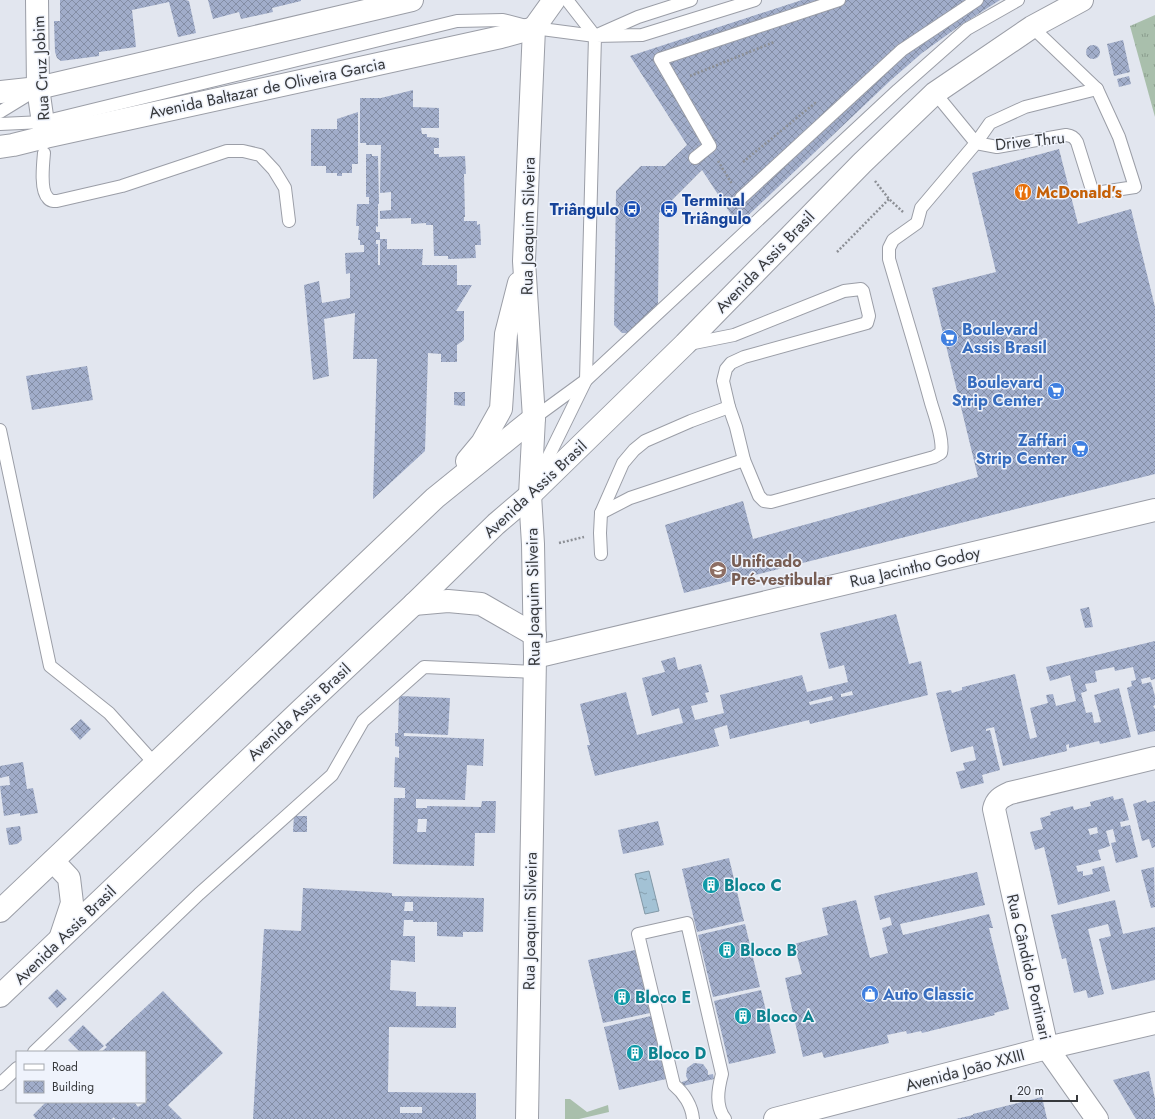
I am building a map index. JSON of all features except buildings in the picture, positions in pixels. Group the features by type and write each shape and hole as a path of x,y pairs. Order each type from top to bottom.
{"main road":[{"name":"Rua Cruz Jobim","path":"37,0 38,88 44,137"},
{"path":"0,92 38,88 412,0"},
{"path":"534,28 554,0"},
{"name":"Avenida Assis Brasil","path":"0,996 414,604 496,524 530,495 685,344 862,163 936,93 1032,27 1082,0"},
{"name":"Avenida Baltazar de Oliveira Garcia","path":"0,146 13,145 501,37 534,28"},
{"name":"Rua Joaquim Silveira","path":"527,1119 535,635 533,544 530,495 534,418 524,261 534,28"},
{"path":"435,498 482,442 501,409 506,334 524,261"},
{"path":"0,911 435,498 534,418"},
{"name":"Rua Jacintho Godoy","path":"535,664 1155,510"},
{"path":"414,604 448,602 481,604 535,635"},
{"name":"Rua Cândido Portinari","path":"1097,1119 1048,1048 994,809 996,801 1002,796 1010,793 1155,758"},
{"path":"53,861 68,878 72,903 60,939"},
{"name":"Avenida João XXIII","path":"775,1119 1048,1048 1155,1023"}],"lane":[{"path":"530,495 586,380 595,36 567,0"},
{"path":"595,36 638,17 691,0"},
{"path":"534,28 595,36 642,36 755,0"},
{"path":"694,158 710,146 660,59 839,0"},
{"path":"741,198 902,50 977,0"},
{"path":"534,418 586,380 898,90 955,39 967,29 1018,0"},
{"path":"1032,27 1097,89"},
{"path":"0,112 38,88"},
{"path":"685,344 734,335 844,291 858,288 862,289 869,316 867,323 744,357 731,363 726,369 723,381 729,407 736,427 744,460 759,496 761,499 768,502 938,456 940,453 941,443 919,360 889,259 889,248 892,240 916,223 921,208 976,144 990,123 1025,107 1097,89"},
{"name":"Drive Thru","path":"976,144 997,147 1070,135 1077,142 1090,186 1094,191 1102,192 1135,186 1119,137 1097,89"},
{"path":"936,93 976,144"},
{"path":"0,124 44,137"},
{"path":"0,128 44,137"},
{"path":"44,137 43,179 45,193 47,198 51,201 57,201 122,186 227,151 243,151 260,155 274,170 285,188 289,221"},
{"path":"600,554 602,512 622,464 634,450 644,441 729,407"},
{"path":"0,430 50,666 109,713 155,764"},
{"path":"602,512 630,498 744,460"},
{"path":"35,1051 199,894 332,775 363,721 424,666 535,664"},
{"path":"693,1118 685,1095 674,1086 638,934 687,923 722,1074 718,1085 721,1117"},
{"path":"0,1084 16,1069"}],"path":[{"path":"689,76 784,37 778,20"},
{"path":"743,162 815,103 827,118"},
{"path":"710,146 741,198"},
{"path":"837,252 889,199"},
{"path":"559,543 600,534"}],"green space":[{"path":"1155,15 1155,117 1130,26"},
{"path":"565,1099 570,1099 587,1112 608,1105 609,1112 579,1119 565,1119"}],"water":[{"path":"649,871 659,911 645,914 635,874"}],"place":[{"name":"McDonald's","path":"1023,192"},
{"name":"Triângulo","path":"632,209"},
{"name":"Terminal Triângulo","path":"669,209"},
{"name":"Boulevard Assis Brasil","path":"949,338"},
{"name":"Boulevard Strip Center","path":"1056,391"},
{"name":"Zaffari Strip Center","path":"1080,449"},
{"name":"Unificado Pré-vestibular","path":"718,570"},
{"name":"Bloco C","path":"711,885"},
{"name":"Bloco B","path":"727,950"},
{"name":"Auto Classic","path":"870,994"},
{"name":"Bloco E","path":"622,997"},
{"name":"Bloco A","path":"743,1016"},
{"name":"Bloco D","path":"635,1053"}]}
